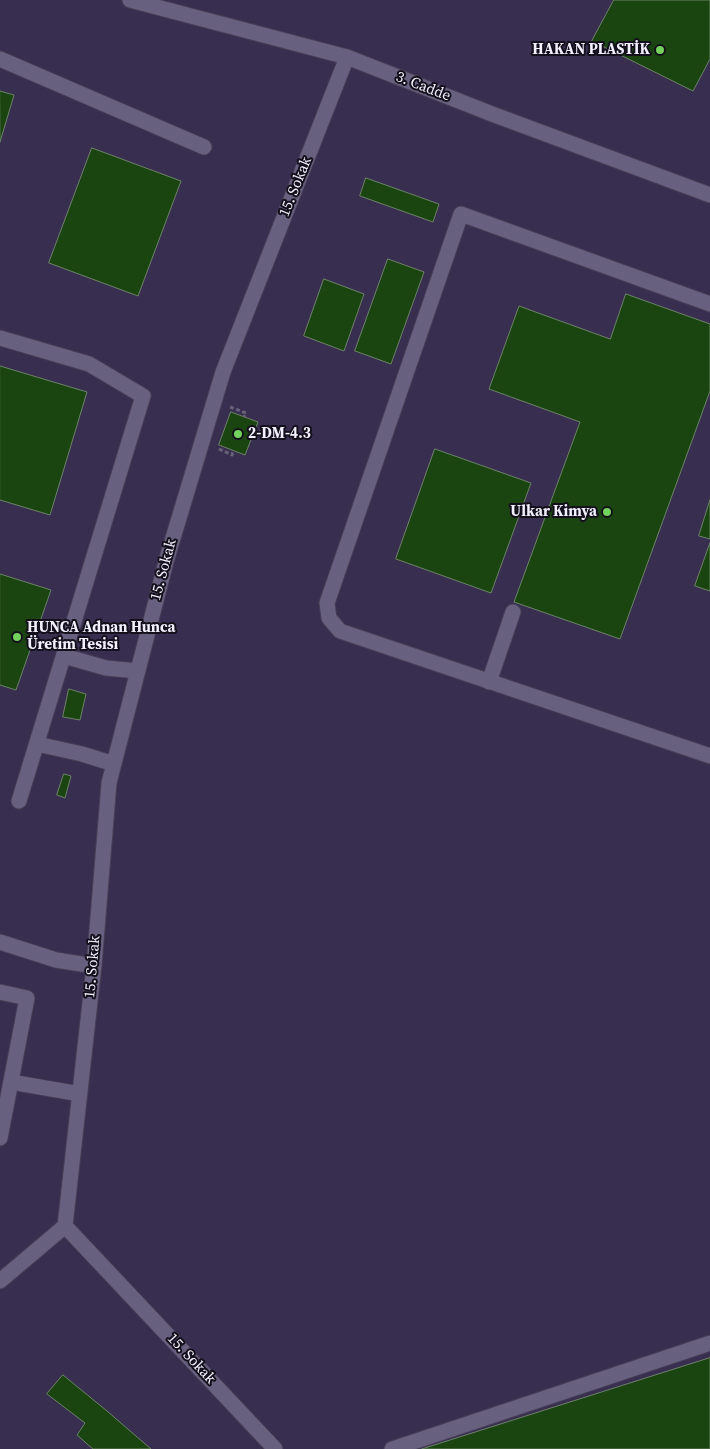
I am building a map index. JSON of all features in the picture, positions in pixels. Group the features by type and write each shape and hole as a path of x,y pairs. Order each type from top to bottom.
{"street":[{"name":"3. Cadde","path":"130,0 347,57 492,114 710,195"},
{"name":"15. Sokak","path":"275,1449 65,1226 94,966 109,783 167,558 223,372 347,57"},
{"path":"0,59 204,147"},
{"path":"710,304 461,214 327,603 329,618 340,631 710,756"},
{"path":"0,338 89,364 143,396 19,802"},
{"path":"489,682 513,612"},
{"path":"64,656 106,668 138,671"},
{"path":"37,744 82,754 114,764"},
{"path":"0,942 56,960 94,966"},
{"path":"0,992 27,998 0,1138"},
{"path":"11,1082 80,1094"},
{"path":"0,1281 65,1226"},
{"path":"392,1449 710,1343"}],"path":[{"path":"233,408 246,413 244,417"},
{"path":"214,448 232,455 233,451"}],"shaded area":[{"path":"0,0 710,0 710,1449 0,1449"}],"building":[{"name":"HAKAN PLASTİK","path":"614,0 710,0 710,59 693,91 592,41"},
{"path":"0,91 14,95 0,142"},
{"path":"92,148 181,181 138,296 49,263"},
{"path":"366,178 439,204 433,222 360,196"},
{"path":"388,259 424,272 391,364 355,351"},
{"path":"324,279 364,294 344,351 304,336"},
{"name":"Ulkar Kimya","path":"626,294 710,324 710,391 620,639 514,602 580,422 489,389 519,306 610,339"},
{"path":"0,366 87,392 50,515 0,500"},
{"name":"2-DM-4.3","path":"231,412 258,422 245,455 219,445"},
{"path":"435,449 531,483 491,593 396,559"},
{"path":"710,500 710,539 699,536"},
{"path":"710,543 710,591 695,586"},
{"name":"HUNCA Adnan Hunca Üretim Tesisi","path":"0,574 51,590 16,690 0,685"},
{"path":"69,689 86,694 80,720 63,717"},
{"path":"64,774 71,776 65,798 57,795"},
{"path":"710,1358 710,1449 422,1449"},
{"path":"63,1375 151,1449 93,1449 77,1435 85,1423 47,1394"}],"place":[{"name":"HAKAN PLASTİK","path":"660,50"},
{"name":"2-DM-4.3","path":"238,434"},
{"name":"Ulkar Kimya","path":"607,512"},
{"name":"HUNCA Adnan Hunca Üretim Tesisi","path":"17,637"}]}
